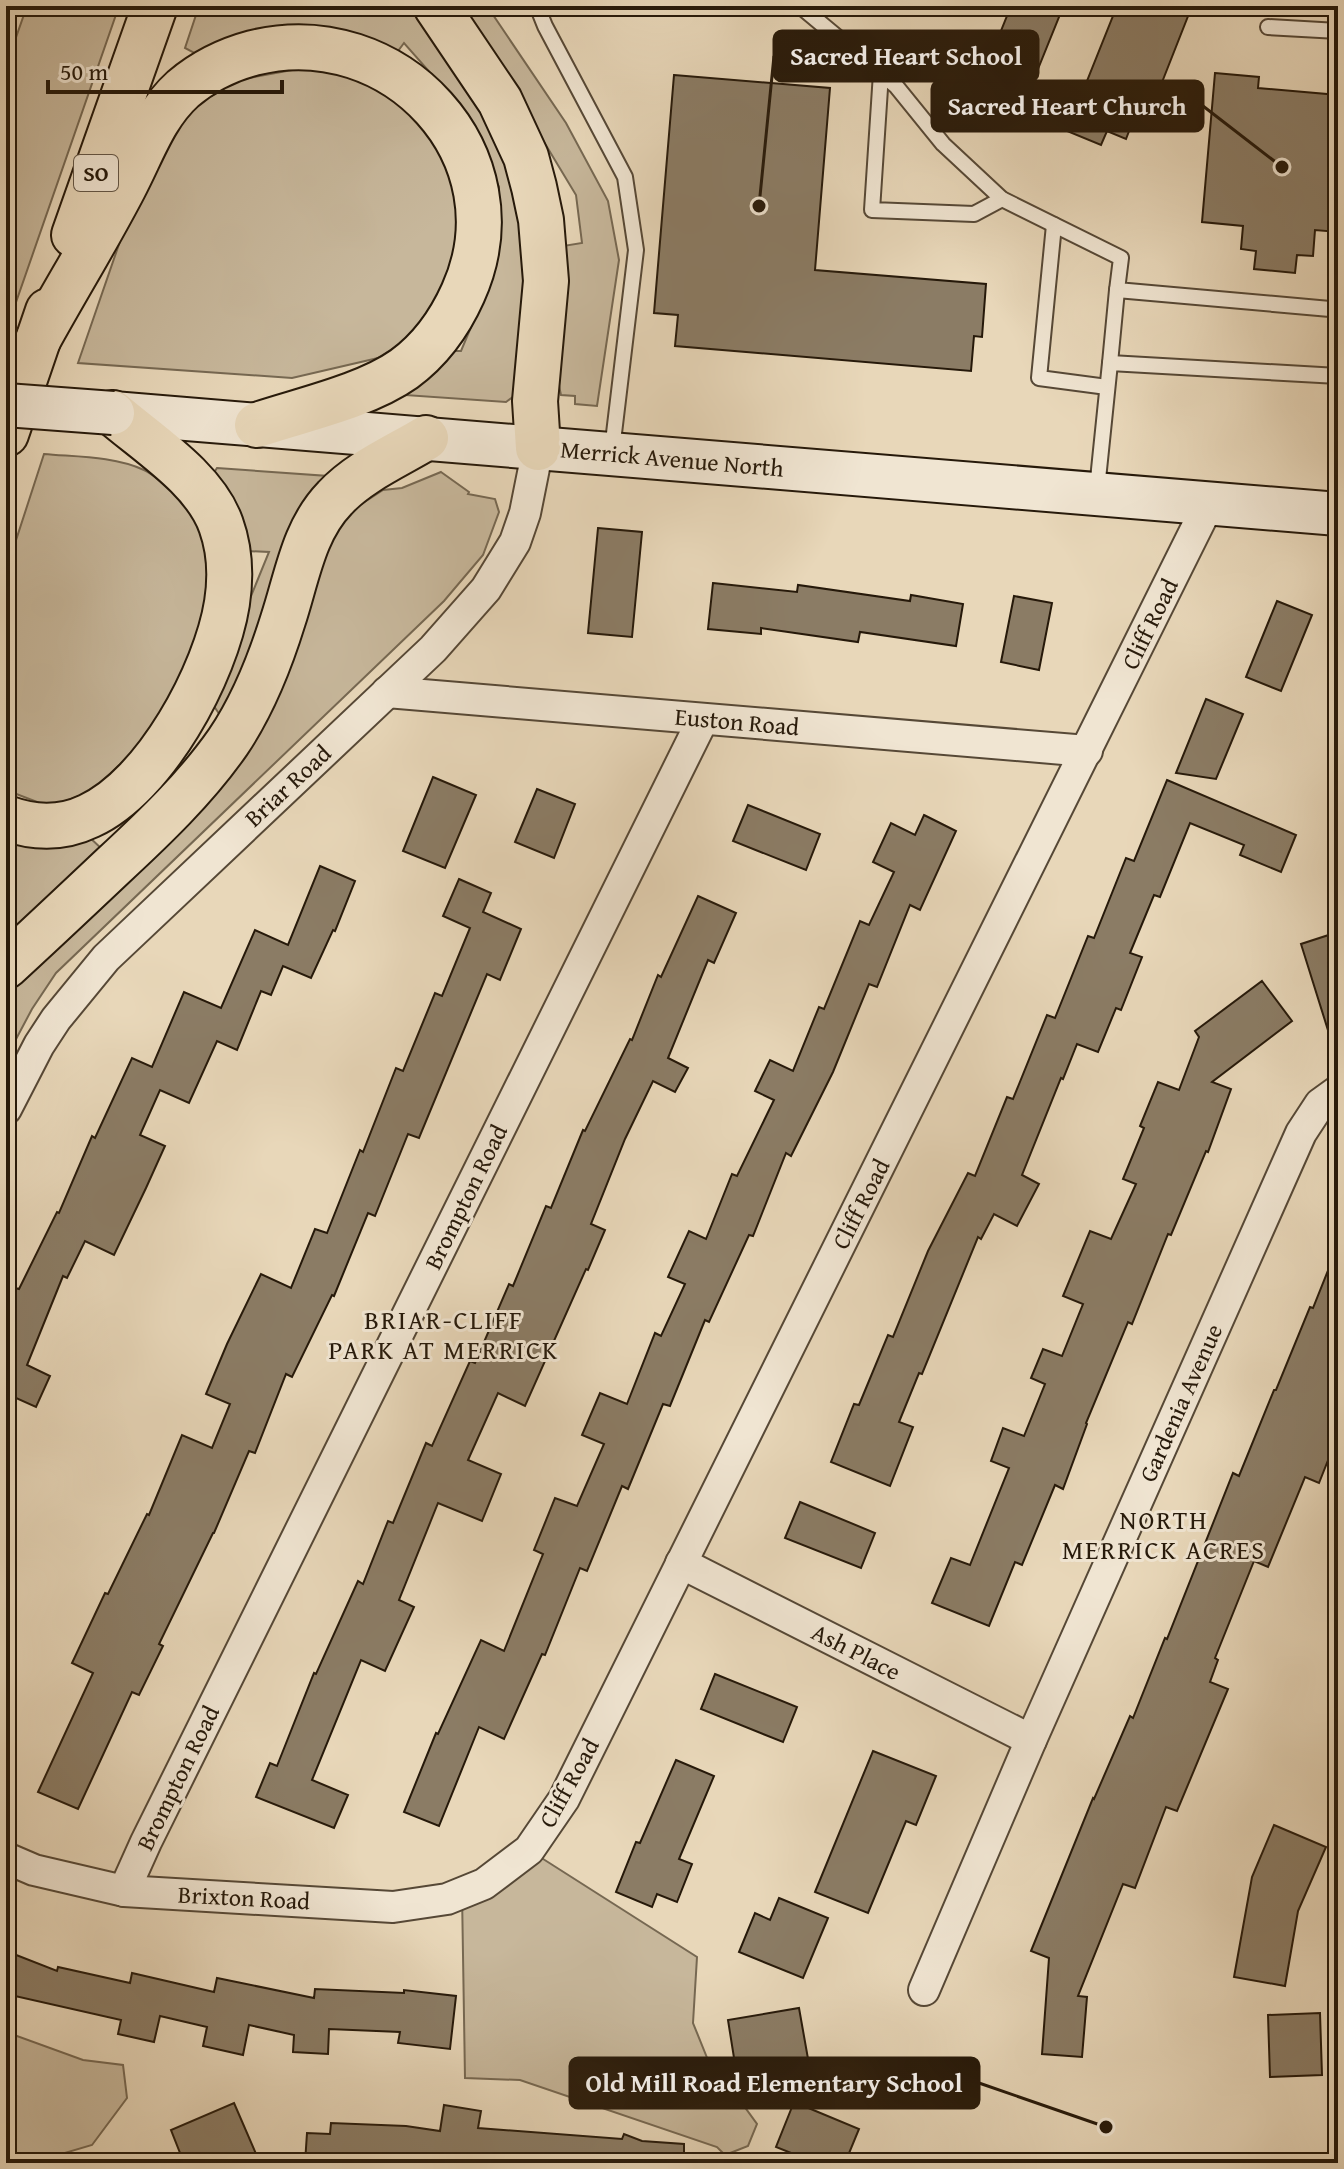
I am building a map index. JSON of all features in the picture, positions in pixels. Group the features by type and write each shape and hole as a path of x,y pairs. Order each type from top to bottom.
{"highway":[{"name":"SO","path":"6,434 155,6"},
{"path":"436,6 500,101 526,157 534,187 541,220 546,281 535,401 538,448"},
{"path":"38,340 126,185 152,130 181,91 218,66 282,47 321,49 362,59 419,92 449,125 462,146 478,201 479,237 475,259 448,322 404,369 352,394 257,425"},
{"path":"6,818 36,826 70,823 87,817 118,798 164,747 199,686 222,625 227,605 229,562 215,510 182,471 113,413"},
{"path":"6,966 137,843 213,762 246,712 258,687 283,622 313,526 348,486 426,438"}],"main road":[{"name":"Merrick Avenue North","path":"6,405 1338,514"}],"street":[{"name":"Briar Road","path":"6,1109 56,1019 106,958 433,649 486,589 515,542 525,513 538,448"},
{"name":"Cliff Road","path":"484,1884 529,1850 564,1799 1209,503"},
{"name":"Euston Road","path":"387,692 1087,751"},
{"name":"Brompton Road","path":"124,1891 703,719"},
{"name":"Gardenia Avenue","path":"924,1990 1031,1740 1301,1133 1320,1104 1338,1091"},
{"name":"Ash Place","path":"681,1563 1031,1740"},
{"name":"Brixton Road","path":"6,1858 34,1870 124,1891 393,1907 447,1899 484,1884"}],"lane":[{"path":"537,6 625,177 636,250 612,454"},
{"path":"800,6 896,86 943,144 1002,199 1121,258 1096,494"},
{"path":"1268,27 1338,31"},
{"path":"881,73 872,210 974,214 1002,199"},
{"path":"1054,225 1039,378 1107,387"},
{"path":"1117,290 1330,309 1338,306"},
{"path":"1110,363 1338,376"}],"shaded area":[{"path":"27,6 119,6 6,331 6,66"},
{"path":"199,6 421,6 510,148 530,234 517,394 506,402 390,394 445,351 461,351 495,270 499,187 465,112 404,43 395,55 355,40 266,28 198,55 185,48"},
{"path":"462,6 487,6 566,123 608,201 619,260 597,406 575,404 575,396 561,395 557,377 563,246 582,243 576,195"},
{"path":"314,66 387,87 451,162 463,250 433,323 378,358 292,378 78,363 146,166 186,111 238,80"},
{"path":"44,454 132,465 155,476 183,502 193,498 214,581 194,652 151,735 92,791 50,807 6,790 6,571"},
{"path":"217,468 328,476 266,628 222,718 209,699 269,552 246,551 211,477"},
{"path":"441,472 468,494 495,499 499,512 483,555 444,601 56,973 32,1009 6,1058 6,993 216,788 328,536 357,507 383,490 402,488"},
{"path":"6,832 86,834 104,851 6,949"},
{"path":"529,1850 697,1957 693,2023 712,2070 757,2124 748,2146 725,2155 717,2147 520,2080 465,2078 462,1893"},
{"path":"6,2032 83,2060 123,2065 127,2098 92,2145 51,2157 49,2163 6,2163"}],"building":[{"path":"1011,6 1045,6 1061,12 1023,106 978,88"},
{"path":"1117,6 1192,6 1155,100 1143,95 1126,139 1107,131 1101,145 1067,131"},
{"path":"1215,73 1259,77 1258,88 1338,95 1338,232 1315,230 1313,256 1297,255 1295,273 1254,269 1256,251 1241,249 1243,226 1202,222"},
{"path":"674,75 830,88 815,270 986,284 982,337 974,336 971,371 675,346 678,315 654,313"},
{"path":"598,528 642,532 632,637 588,633"},
{"path":"713,583 797,592 798,585 910,601 911,595 963,604 956,646 860,632 858,642 761,628 761,634 708,629"},
{"path":"1014,596 1052,603 1039,670 1001,662"},
{"path":"1277,601 1312,615 1281,691 1246,677"},
{"path":"1206,699 1243,714 1216,779 1176,773"},
{"path":"433,777 476,795 445,868 403,851"},
{"path":"1167,780 1296,835 1281,872 1240,855 1244,845 1190,823 1160,897 1154,895 1130,953 1142,957 1121,1010 1116,1008 1098,1052 1077,1044 1061,1078 1022,1175 1039,1184 1017,1226 994,1214 981,1239 978,1237 899,1422 913,1427 890,1486 831,1462 854,1404 859,1405 888,1335 893,1337 928,1251 968,1173 975,1176 1007,1097 1013,1099 1047,1015 1055,1018 1088,936 1094,938 1126,858 1134,861"},
{"path":"537,789 575,804 554,858 515,842"},
{"path":"748,805 820,834 806,870 733,841"},
{"path":"924,815 956,831 920,910 910,905 877,987 869,984 833,1072 791,1156 786,1153 753,1236 749,1235 709,1322 705,1320 670,1406 663,1404 628,1489 622,1486 587,1571 580,1568 545,1655 542,1654 504,1739 479,1727 439,1826 404,1812 436,1733 481,1640 504,1651 543,1554 534,1550 555,1498 577,1506 604,1444 582,1435 600,1393 627,1404 655,1333 661,1336 685,1284 668,1277 689,1231 706,1239 732,1174 737,1176 774,1100 755,1091 770,1060 793,1071 819,1007 824,1009 860,921 869,925 894,872 873,862 891,823 915,835"},
{"path":"320,866 355,881 335,931 311,978 283,966 271,995 261,991 237,1050 217,1041 189,1103 160,1090 140,1135 165,1146 146,1188 114,1255 85,1241 67,1278 63,1276 27,1365 50,1376 36,1407 14,1397 6,1414 6,1310 15,1288 19,1289 59,1213 92,1136 95,1138 132,1058 152,1067 184,992 221,1008 255,930 288,945"},
{"path":"459,879 491,893 483,912 521,929 500,980 487,974 419,1138 408,1134 375,1216 368,1213 334,1296 292,1377 286,1374 255,1453 249,1451 214,1533 159,1644 163,1646 139,1695 132,1692 78,1809 38,1792 93,1673 72,1663 105,1593 108,1594 149,1515 182,1435 212,1448 230,1404 206,1394 261,1274 291,1288 315,1229 327,1233 396,1068 403,1071 435,993 442,996 470,928 443,916"},
{"path":"698,896 736,913 714,963 708,960 668,1058 688,1068 675,1092 653,1081 625,1139 591,1224 605,1230 525,1406 498,1393 468,1460 501,1474 482,1521 438,1503 399,1600 414,1607 385,1671 361,1660 312,1780 348,1795 334,1828 256,1797 270,1763 277,1766 314,1673 358,1581 363,1584 388,1521 393,1523 426,1443 432,1446 470,1361 475,1363 509,1284 513,1286 546,1206 551,1208 583,1130 632,1040 658,975 661,977"},
{"path":"1338,932 1338,1042 1332,1043 1301,944"},
{"path":"1262,981 1292,1021 1212,1082 1231,1089 1208,1152 1171,1235 1168,1234 1132,1324 1128,1322 1086,1423 1063,1489 1055,1485 1022,1565 1015,1562 989,1626 932,1603 951,1558 970,1565 1009,1468 991,1461 1003,1428 1024,1436 1045,1384 1031,1378 1043,1349 1062,1356 1083,1304 1063,1296 1090,1231 1111,1239 1136,1184 1123,1179 1144,1128 1140,1126 1158,1082 1179,1090 1199,1037 1195,1031"},
{"path":"1337,1248 1338,1435 1319,1483 1305,1477 1268,1567 1254,1561 1215,1658 1218,1660 1210,1682 1228,1689 1177,1811 1166,1807 1135,1888 1123,1884 1078,1996 1087,1997 1082,2057 1042,2054 1049,1958 1031,1951 1093,1798 1130,1716 1133,1718 1167,1639 1233,1473 1239,1476"},
{"path":"800,1502 875,1533 861,1568 785,1538"},
{"path":"715,1674 797,1707 783,1742 701,1709"},
{"path":"873,1751 936,1776 916,1825 906,1821 868,1913 815,1892"},
{"path":"676,1760 714,1776 679,1859 692,1864 677,1902 657,1894 652,1907 616,1892 636,1842 640,1843"},
{"path":"1274,1825 1326,1847 1298,1911 1285,1986 1234,1977 1252,1877"},
{"path":"779,1898 828,1918 803,1978 739,1952 755,1913 770,1920"},
{"path":"6,1951 57,1971 58,1967 130,1983 132,1973 214,1992 217,1978 314,1998 315,1989 404,1993 404,1990 456,1996 450,2049 398,2043 400,2032 329,2029 328,2054 293,2052 294,2035 249,2025 243,2055 203,2046 207,2027 160,2016 154,2042 118,2034 121,2020 6,1994"},
{"path":"799,2008 810,2070 738,2083 728,2020"},
{"path":"1320,2013 1322,2075 1270,2077 1268,2015"},
{"path":"794,2102 859,2129 845,2163 816,2163 776,2147"},
{"path":"234,2103 260,2163 184,2163 171,2130"},
{"path":"444,2105 481,2111 478,2128 622,2139 624,2134 642,2141 684,2144 684,2158 694,2163 305,2163 307,2133 330,2134 331,2123 406,2126 440,2131"}],"place":[{"name":"Sacred Heart Church","path":"1282,167"},
{"name":"Sacred Heart School","path":"759,206"},
{"name":"Old Mill Road Elementary School","path":"1106,2127"}],"district":[{"name":"BRIAR-CLIFF PARK AT MERRICK","path":"444,1335"},
{"name":"NORTH MERRICK ACRES","path":"1164,1535"}]}
